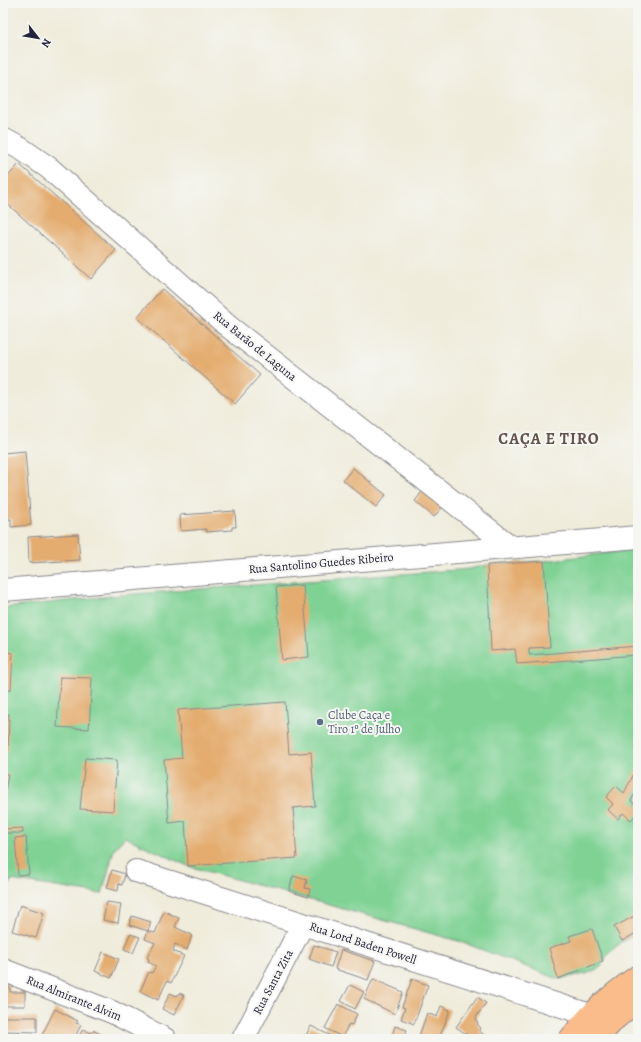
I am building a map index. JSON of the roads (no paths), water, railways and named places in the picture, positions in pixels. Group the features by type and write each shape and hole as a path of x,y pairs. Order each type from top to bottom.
{"main road":[{"path":"570,1039 603,1002 638,976"},
{"path":"597,1039 615,1019 638,1000"}],"street":[{"name":"Rua Barão de Laguna","path":"3,139 23,150 49,168 254,346 511,547"},
{"name":"Rua Santolino Guedes Ribeiro","path":"3,590 638,537"},
{"name":"Rua Lord Baden Powell","path":"136,871 590,1015"},
{"name":"Rua Santa Zita","path":"243,1039 304,924"},
{"name":"Rua Almirante Alvim","path":"3,970 105,1009 165,1039"}],"place":[{"name":"Clube Caça e Tiro 1º de Julho","path":"320,722"}],"district":[{"name":"CAÇA E TIRO","path":"549,439"}]}
